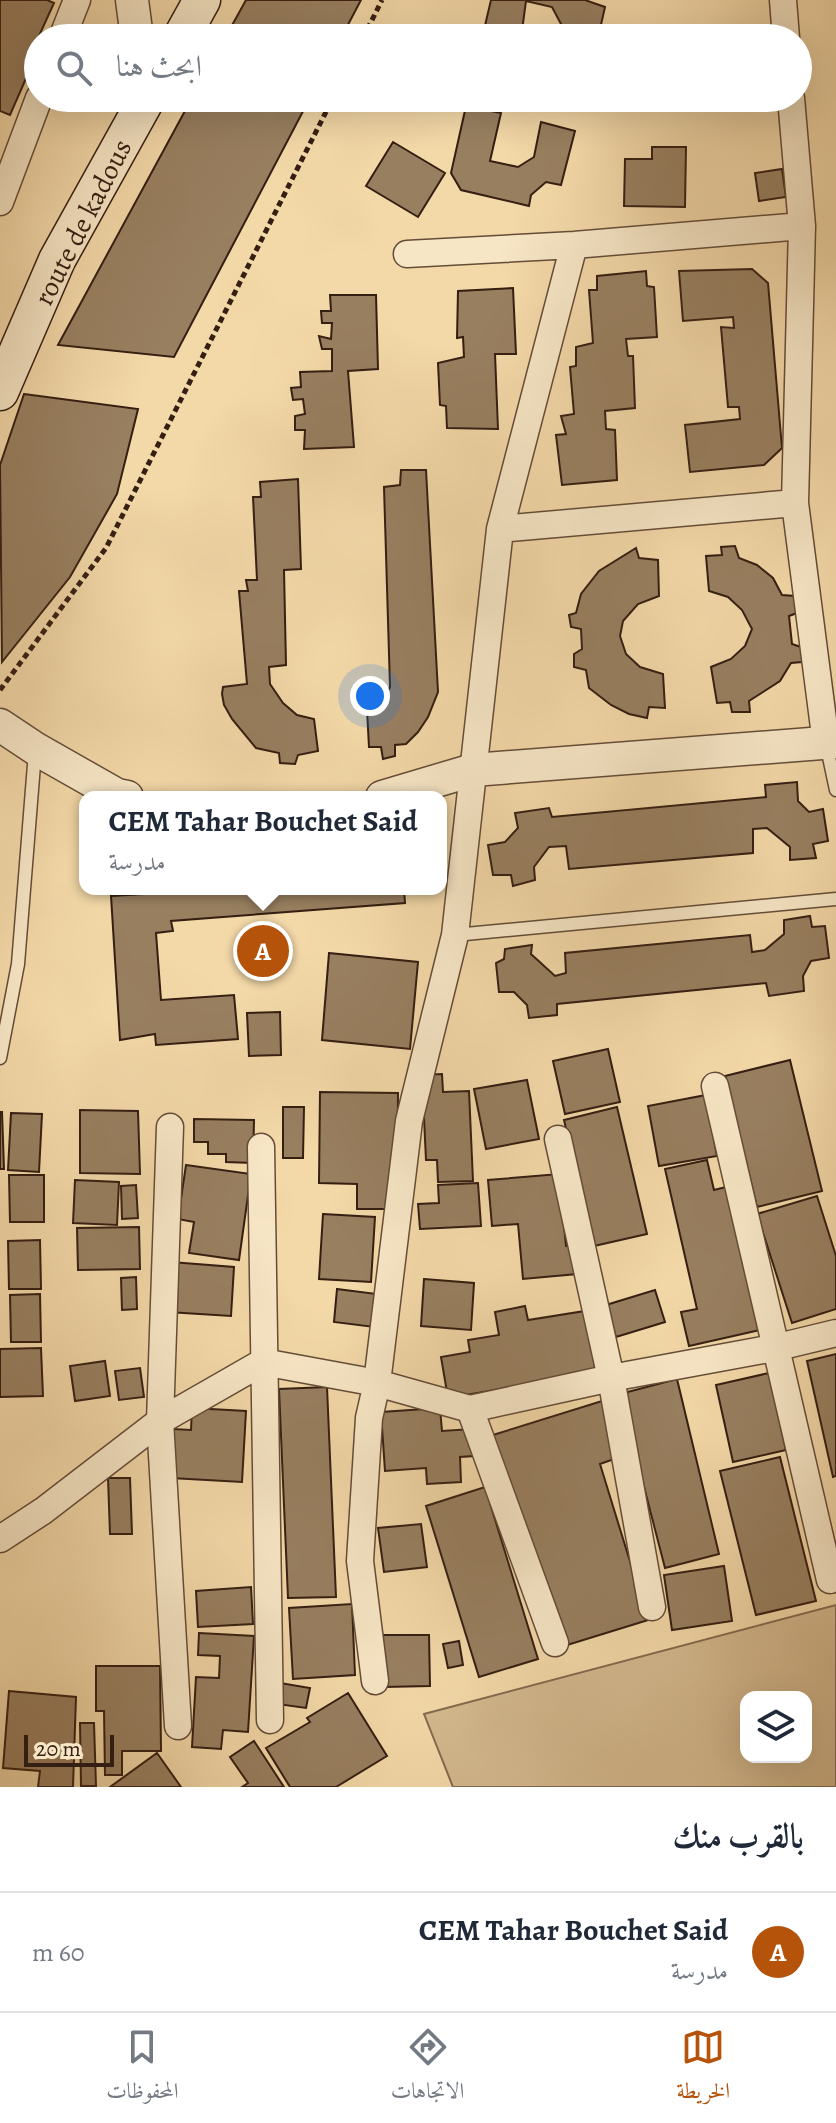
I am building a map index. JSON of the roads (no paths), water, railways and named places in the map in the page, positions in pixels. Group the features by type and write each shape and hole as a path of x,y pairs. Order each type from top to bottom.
{"main road":[{"path":"189,24 202,0"},
{"name":"route de kadous","path":"0,392 57,260 139,112"}],"street":[{"path":"68,24 77,0"},
{"path":"132,0 135,24"},
{"path":"783,0 785,24"},
{"path":"0,202 34,112"},
{"path":"402,791 473,770 831,742 795,503 802,226 792,112"},
{"path":"407,254 574,245 802,226"},
{"path":"375,1681 360,1561 369,1418 377,1383 409,1121 455,935 500,529 574,245"},
{"path":"500,529 795,503"},
{"path":"0,725 110,791"},
{"path":"715,1086 830,1580"},
{"path":"170,1127 160,1421 178,1726"},
{"path":"558,1139 611,1378 652,1607"},
{"path":"261,1147 270,1720"},
{"path":"0,1539 43,1511 160,1421 263,1362 377,1383 470,1409 836,1333"},
{"path":"470,1409 555,1643"}],"lane":[{"path":"831,742 836,790"},
{"path":"0,1058 18,964 36,749"},
{"path":"455,935 836,899"}],"place":[{"name":"CEM Tahar Bouchet Said","path":"263,951"}]}
